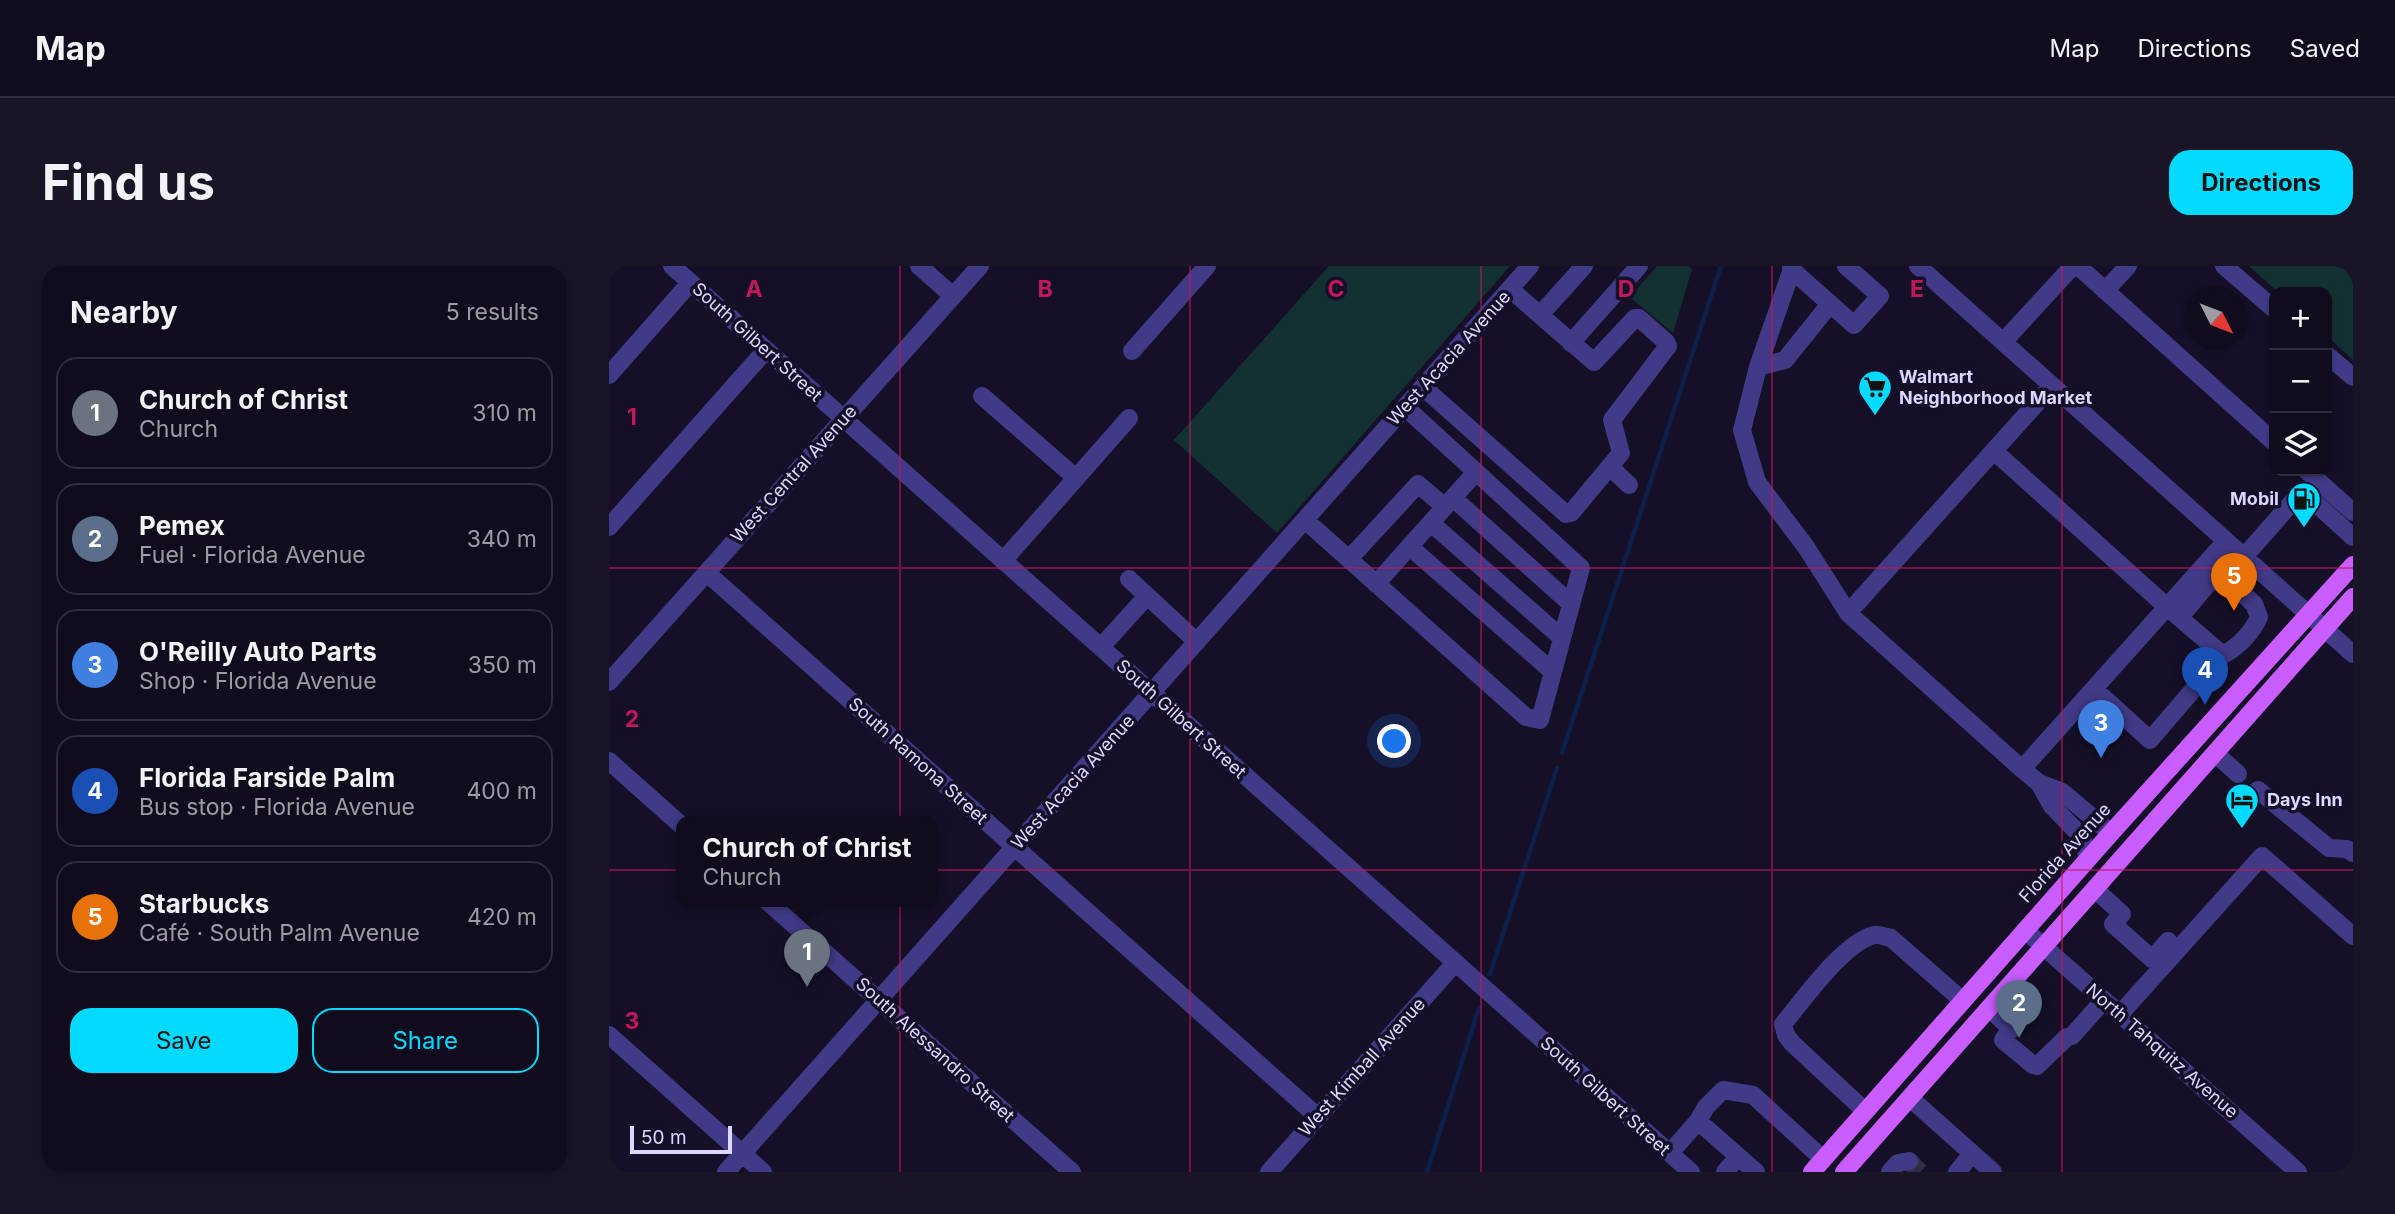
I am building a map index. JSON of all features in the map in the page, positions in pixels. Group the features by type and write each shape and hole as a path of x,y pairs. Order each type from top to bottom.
{"main road":[{"name":"Florida Avenue","path":"1817,1166 2111,833 2353,565"},
{"path":"1847,1171 2353,597"},
{"path":"1910,1098 1904,1085 1953,1029 1963,1001"}],"street":[{"name":"South Gilbert Street","path":"671,266 1691,1172"},
{"path":"919,266 953,296"},
{"name":"West Central Avenue","path":"609,682 980,266"},
{"path":"1132,351 1207,266"},
{"name":"West Acacia Avenue","path":"726,1172 1530,266"},
{"path":"1540,315 1584,266"},
{"path":"1571,343 1639,266"},
{"path":"1846,266 1880,296 1854,325 1792,268 1758,367 1742,430 1757,482 1806,547 1848,613 2022,769 2039,783 2062,792 2111,833"},
{"path":"1918,266 2353,654"},
{"path":"2003,342 2075,266 2269,438"},
{"path":"2105,291 2128,266"},
{"path":"2224,266 2269,305"},
{"path":"609,375 690,283"},
{"path":"1423,387 1566,514 1571,513 1621,453 1621,445 1612,428 1612,420 1668,346 1667,342 1639,318 1635,318 1594,362 1510,289"},
{"path":"1758,367 1785,360 1830,304"},
{"path":"609,527 767,350"},
{"path":"2332,359 2353,377"},
{"path":"1848,613 2052,386"},
{"path":"982,396 1076,478"},
{"path":"1305,520 1526,717 1540,720 1581,568 1405,407"},
{"path":"1003,561 1129,418"},
{"path":"1994,451 2223,655"},
{"path":"1610,467 1629,485"},
{"path":"1376,584 1476,472"},
{"path":"2313,476 2353,512"},
{"path":"1349,559 1418,484 1449,503 1571,604"},
{"path":"2243,558 2302,491 2353,537"},
{"path":"1431,523 1562,638"},
{"path":"2174,612 2225,542"},
{"path":"1410,547 1553,672"},
{"name":"South Ramona Street","path":"707,573 1318,1117"},
{"path":"1129,579 1196,642"},
{"path":"2022,769 2094,689 2174,612 2207,585 2213,581 2229,582 2254,604 2259,617 2255,626 2233,649 2223,655 2150,740 2094,689"},
{"path":"1101,648 1147,596"},
{"path":"2215,753 2238,774"},
{"path":"609,761 676,821"},
{"path":"2039,783 2052,806 2082,837 2088,859"},
{"path":"2257,790 2329,848 2352,851"},
{"path":"2120,1014 2262,856 2353,936"},
{"path":"2095,889 2122,914 2113,924 2152,959 2168,942"},
{"name":"South Alessandro Street","path":"775,907 1072,1172"},
{"name":"North Tahquitz Avenue","path":"2025,930 2298,1172"},
{"path":"1865,1111 1792,1043 1783,1024 1843,953 1876,934 1891,938 1963,1001"},
{"name":"West Kimball Avenue","path":"1269,1172 1455,963"},
{"path":"1990,1008 2009,1027 2010,1030 2003,1040 2037,1066 2067,1037 2072,1036 2104,1000"},
{"path":"609,1035 762,1172"},
{"path":"1670,1153 1723,1090 1753,1095 1817,1166"},
{"path":"1910,1098 1993,1172"},
{"path":"1698,1121 1756,1172"},
{"path":"1957,1172 1972,1154"},
{"path":"1725,1172 1738,1157"},
{"path":"1890,1172 1898,1163 1909,1161"}],"green space":[{"path":"1329,266 1510,266 1277,533 1174,440"},
{"path":"1657,266 1688,266 1692,269 1673,333 1630,297"},
{"path":"2249,266 2353,266 2353,360 2332,341 2332,287 2272,287"}],"waterway":[{"path":"1562,753 1721,266"},
{"path":"1490,974 1557,768"},
{"path":"1427,1172 1479,1008"}],"tunnel":[{"path":"1909,1161 1920,1172"}],"place":[{"name":"Walmart Neighborhood Market","path":"1875,417"},
{"name":"Mobil","path":"2304,529"},
{"name":"Starbucks","path":"2234,611"},
{"name":"Florida Farside Palm","path":"2205,705"},
{"name":"O'Reilly Auto Parts","path":"2101,758"},
{"name":"Days Inn","path":"2242,830"},
{"name":"Church of Christ","path":"807,987"},
{"name":"Pemex","path":"2019,1038"}]}
